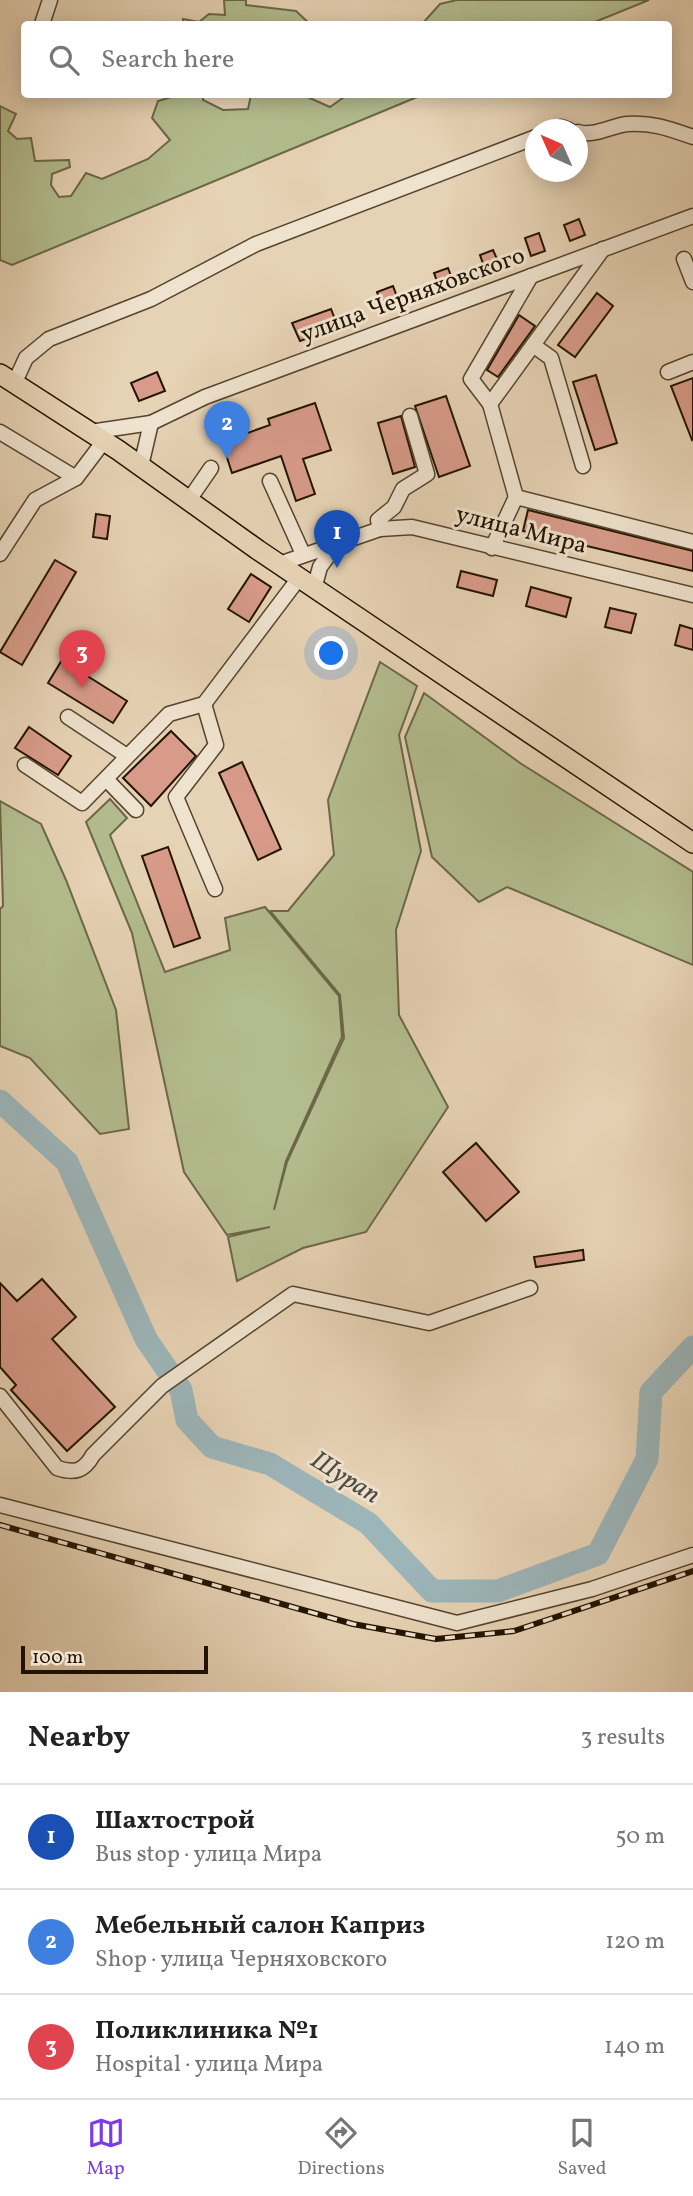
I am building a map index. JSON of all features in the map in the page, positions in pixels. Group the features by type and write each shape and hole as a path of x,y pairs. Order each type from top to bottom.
{"main road":[{"path":"7,379 141,466 279,564 693,843"}],"street":[{"path":"43,21 50,0"},
{"path":"588,133 625,124 655,123 693,136"},
{"path":"7,379 26,358 49,339 151,299 256,244 525,141"},
{"name":"улица Черняховского","path":"97,437 151,423 205,397 693,216"},
{"path":"490,404 603,249"},
{"path":"684,259 693,282"},
{"path":"492,548 516,497 490,404 471,379 531,276"},
{"path":"533,345 551,358 583,466"},
{"path":"668,372 693,362"},
{"path":"380,528 378,520 394,507 404,489 427,474 410,416"},
{"path":"141,466 151,423"},
{"path":"0,432 76,478"},
{"path":"0,554 35,500 76,478 97,437"},
{"path":"189,500 211,468"},
{"path":"270,481 303,554"},
{"path":"516,497 693,542"},
{"name":"улица Мира","path":"279,564 380,528 412,527 693,595"},
{"path":"25,765 82,803 169,715 204,704 307,583 339,541"},
{"path":"204,704 216,746 177,797 215,889"},
{"path":"68,717 127,756"},
{"path":"106,779 136,810"},
{"path":"0,1396 57,1468 71,1472 86,1467 93,1455 162,1386 293,1294 429,1322 530,1288"},
{"path":"0,1505 457,1623 592,1590 693,1555"}],"green space":[{"path":"224,0 246,0 246,5 296,11 307,21 200,21 209,14 225,15"},
{"path":"457,0 649,0 597,21 425,21 440,4"},
{"path":"168,98 203,98 223,110 248,109 250,98 310,98 330,107 343,98 415,98 12,265 0,260 0,106 16,114 8,131 17,139 31,138 35,161 69,160 70,167 52,174 51,185 59,197 71,196 86,173 102,179 148,159 170,140 152,118 158,101"},
{"path":"380,662 417,686 399,735 421,851 396,930 399,1015 448,1107 366,1232 303,1248 237,1281 228,1237 270,1227 227,1235 184,1172 132,933 86,822 110,799 127,818 110,835 165,972 230,950 225,918 265,907 339,996 342,1037 286,1161 274,1210 287,1162 344,1038 340,995 270,911 288,911 334,855 328,800"},
{"path":"424,693 520,763 693,872 693,965 507,887 479,902 432,857 405,737"},
{"path":"0,801 41,824 66,880 116,1010 129,1129 100,1134 30,1058 0,1046 0,909 3,906"}],"building":[{"path":"579,219 585,235 570,241 564,225"},
{"path":"539,233 545,251 531,256 525,238"},
{"path":"493,250 500,266 486,272 480,255"},
{"path":"448,268 454,284 440,289 434,273"},
{"path":"393,286 399,302 383,309 377,292"},
{"path":"597,293 613,306 575,357 558,345"},
{"path":"331,309 338,327 300,341 292,323"},
{"path":"519,315 535,326 498,377 487,370"},
{"path":"157,372 165,391 139,401 131,383"},
{"path":"596,375 617,443 595,450 573,382"},
{"path":"693,378 693,439 692,440 671,386"},
{"path":"446,396 470,466 439,477 415,406"},
{"path":"315,403 331,450 303,459 315,494 296,501 281,456 232,473 222,442 270,425 268,419"},
{"path":"401,416 415,467 393,474 378,423"},
{"path":"528,510 693,551 693,571 523,531"},
{"path":"96,514 110,516 107,539 93,537"},
{"path":"55,560 76,572 22,665 0,652"},
{"path":"461,571 497,580 493,596 457,587"},
{"path":"251,574 271,587 249,622 228,609"},
{"path":"531,587 571,598 566,617 526,606"},
{"path":"610,608 636,614 631,633 605,627"},
{"path":"680,625 693,629 693,650 675,645"},
{"path":"62,660 127,701 113,723 48,683"},
{"path":"29,727 71,756 58,775 15,748"},
{"path":"171,731 196,756 151,806 123,778"},
{"path":"242,762 281,849 258,860 219,773"},
{"path":"168,847 200,938 174,947 142,856"},
{"path":"476,1143 519,1192 486,1221 443,1172"},
{"path":"583,1250 584,1260 536,1267 534,1257"},
{"path":"42,1279 76,1317 52,1339 115,1407 67,1451 11,1390 16,1385 0,1367 0,1283 17,1301"}],"waterway":[{"name":"Шурап","path":"0,1101 67,1162 146,1339 181,1390 187,1420 212,1447 270,1464 368,1523 432,1591 498,1591 598,1554 647,1459 651,1392 693,1347"}],"railway":[{"path":"0,1525 353,1624 436,1639 514,1631 693,1571"}],"place":[{"name":"Мебельный салон Каприз","path":"227,459"},
{"name":"Шахтострой","path":"337,568"},
{"name":"Поликлиника №1","path":"82,688"}]}
